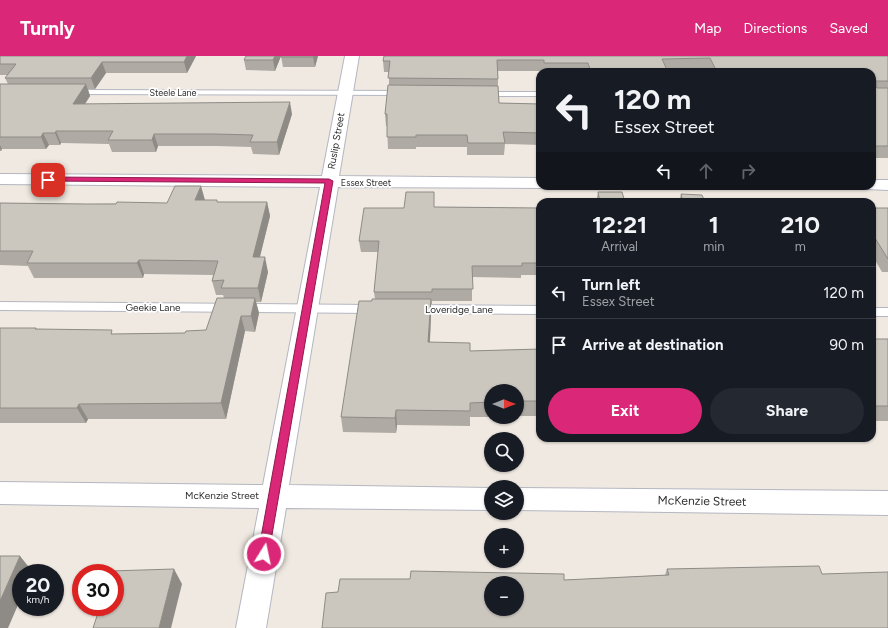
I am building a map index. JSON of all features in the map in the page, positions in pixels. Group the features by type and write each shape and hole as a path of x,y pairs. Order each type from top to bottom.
{"street":[{"name":"Ruslip Street","path":"251,628 352,56"},
{"name":"Essex Street","path":"0,179 536,183"},
{"path":"876,185 888,185"},
{"name":"McKenzie Street","path":"0,493 484,499"},
{"name":"McKenzie Street","path":"524,499 888,503"}],"lane":[{"name":"Steele Lane","path":"63,92 410,93"},
{"path":"471,94 536,94"},
{"name":"Geekie Lane","path":"0,306 307,308"},
{"path":"307,308 383,309"},
{"name":"Loveridge Lane","path":"406,309 536,310"},
{"path":"876,312 888,312"}],"building":[{"path":"0,56 187,56 184,62 102,62 91,78 5,78 16,64 0,64"},
{"path":"246,56 275,56 273,60 244,60"},
{"path":"281,56 314,56 281,57"},
{"path":"384,56 888,56 888,81 876,81 876,68 715,68 710,58 662,59 666,68 590,68 588,63 544,63 544,60 497,60 498,79 388,78 390,61 383,61"},
{"path":"0,84 86,84 73,104 290,102 277,142 250,142 253,135 214,134 154,134 152,140 108,140 113,131 56,131 55,133 43,133 41,137 0,137"},
{"path":"388,85 498,86 499,103 536,104 536,133 503,132 505,143 468,143 467,135 416,135 416,137 387,137 387,114 385,114"},
{"path":"876,86 877,88 888,88 888,146 876,146"},
{"path":"175,186 201,186 195,200 217,200 217,202 267,202 253,257 265,257 258,288 221,288 224,280 212,281 218,261 139,260 137,263 27,263 33,251 0,251 0,203 167,203"},
{"path":"406,192 434,192 434,207 536,208 536,263 522,263 522,266 472,266 473,289 432,289 432,292 374,292 379,241 359,241 364,208 404,208"},
{"path":"598,192 622,192 624,198 599,198"},
{"path":"681,194 702,195 703,198 682,198"},
{"path":"876,208 888,208 888,259 876,240"},
{"path":"217,298 255,298 251,316 241,316 221,403 79,404 77,408 0,408 0,328 112,330 111,334 185,333 186,331 206,330"},
{"path":"372,299 431,299 428,342 470,343 470,351 536,349 536,401 524,401 524,384 484,384 484,402 470,403 470,411 396,410 395,418 341,417 359,301 372,301"},
{"path":"876,339 888,339 888,406 876,406"},
{"path":"0,556 20,556 16,564 12,564 12,574 0,601"},
{"path":"819,566 822,574 888,572 888,628 322,628 326,593 338,592 340,579 410,579 411,571 564,574 564,580 669,575 667,569"},
{"path":"174,569 159,628 93,628 97,616 124,616 124,571"}],"route":[{"path":"48,180 329,181 264,554"}]}
